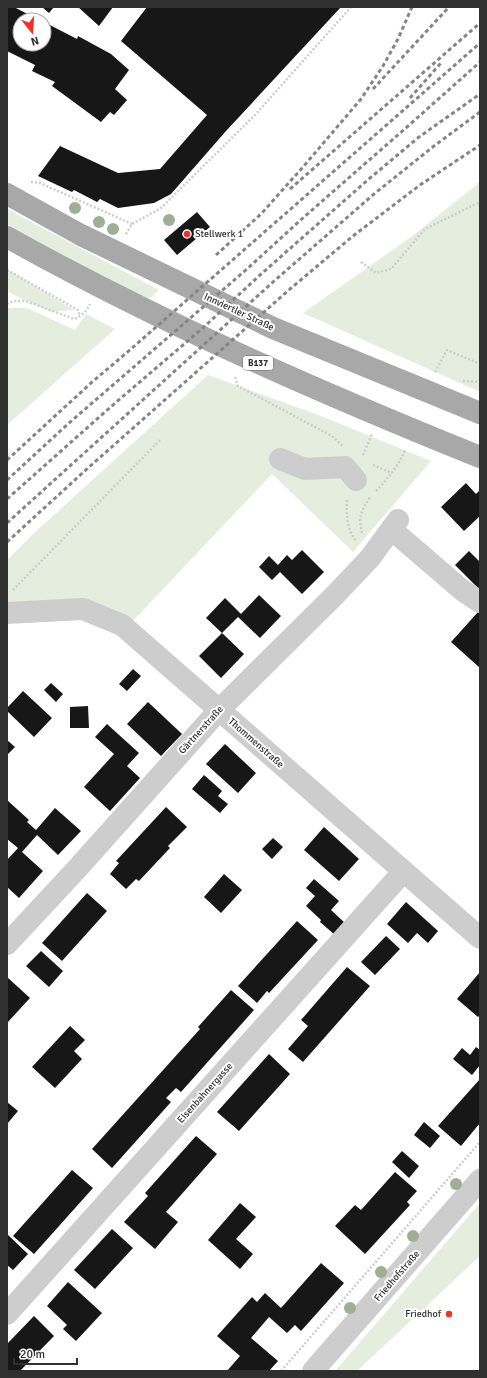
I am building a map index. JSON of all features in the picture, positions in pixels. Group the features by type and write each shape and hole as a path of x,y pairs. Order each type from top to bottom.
{"main road":[{"name":"Innviertler Straße","path":"7,194 81,235 273,328 480,413"},
{"name":"B137","path":"7,237 72,274 244,358 480,457"}],"street":[{"path":"280,459 306,470 345,467 358,470"},
{"name":"Gärtnerstraße","path":"7,944 75,871 219,710 328,602 370,558 395,524 462,590 480,602"},
{"name":"Thommenstraße","path":"7,613 82,609 122,625 480,938"},
{"name":"Eisenbahnergasse","path":"7,1314 403,872"},
{"name":"Friedhofstraße","path":"313,1371 480,1180"}],"path":[{"path":"128,231 132,224 161,208 255,115 351,7"},
{"path":"26,182 40,183 132,224"},
{"path":"361,262 376,273 391,269 425,228 480,202"},
{"path":"7,270 78,310 80,316"},
{"path":"7,304 13,301 26,302 74,319 86,311"},
{"path":"437,366 447,350 480,364"},
{"path":"234,373 238,386 332,436 349,450"},
{"path":"370,558 352,537 346,516 347,500 373,432"},
{"path":"12,591 160,440"},
{"path":"370,558 359,523 361,510 371,495 401,461"},
{"path":"358,470 392,473"},
{"path":"281,1371 480,1142"}],"green space":[{"path":"480,182 480,392 303,313 411,237"},
{"path":"7,208 159,290 148,300 27,236 7,224"},
{"path":"7,269 74,310 51,312 12,294 7,290"},
{"path":"9,308 27,308 75,330 86,314 115,329 7,425 7,310"},
{"path":"208,375 321,416 431,461 353,552 272,474 131,623 7,609 7,560 33,534"},
{"path":"480,1203 480,1256 357,1371 335,1371"}],"building":[{"path":"7,7 14,7 24,12 12,12 12,52 52,52 52,26 77,39 78,36 111,54 129,70 115,89 127,100 114,115 110,112 101,122 52,86 55,82 32,71 35,65 7,51"},
{"path":"42,7 54,7 50,12"},
{"path":"78,7 113,7 99,26"},
{"path":"147,7 341,7 226,131 171,194 154,203 118,208 100,199 97,202 74,190 72,192 38,176 60,146 118,173 160,169 207,115 121,41"},
{"name":"Stellwerk 1","path":"197,212 210,227 177,255 164,240"},
{"path":"466,483 476,494 480,490 480,516 464,531 441,507"},
{"path":"302,550 324,572 302,594 280,572 272,580 259,567 269,556 278,565 287,555 292,560"},
{"path":"469,551 480,562 480,590 455,565"},
{"path":"259,595 281,616 260,638 238,617 222,633 206,618 225,598 241,614"},
{"path":"478,612 480,613 480,668 451,642"},
{"path":"222,633 244,654 221,678 199,656"},
{"path":"133,669 141,676 127,691 119,684"},
{"path":"51,683 63,694 56,702 44,690"},
{"path":"23,691 52,718 34,737 7,711 7,708"},
{"path":"148,702 182,734 161,756 127,724"},
{"path":"88,706 89,728 70,728 70,707"},
{"path":"107,724 139,753 127,766 140,778 110,811 84,787 114,754 95,737"},
{"path":"7,740 15,747 7,755"},
{"path":"225,744 256,773 238,793 206,764"},
{"path":"204,775 222,791 218,796 228,804 220,813 192,789"},
{"path":"7,800 29,820 27,822 36,830 55,808 81,831 58,855 37,835 22,852 43,871 19,898 7,887 7,860 18,848 7,839"},
{"path":"166,807 187,827 168,846 170,848 139,881 136,879 126,889 110,874 119,863 116,861"},
{"path":"324,827 359,859 339,881 304,850"},
{"path":"273,838 283,847 272,859 262,849"},
{"path":"224,874 242,890 221,913 204,897"},
{"path":"314,879 339,901 331,910 345,923 335,935 320,922 321,920 306,906 315,896 306,888"},
{"path":"87,893 107,911 62,961 42,943"},
{"path":"406,902 438,931 428,943 417,933 408,943 387,924"},
{"path":"297,921 318,940 269,993 267,991 257,1003 238,986"},
{"path":"386,936 400,949 375,975 361,962"},
{"path":"41,951 63,971 49,987 26,966"},
{"path":"347,967 370,986 303,1062 288,1049 308,1026 301,1020"},
{"path":"480,972 480,1015 478,1017 457,999"},
{"path":"7,977 30,998 7,1023"},
{"path":"231,990 254,1010 181,1092 176,1088 166,1098 171,1102 112,1168 92,1149 200,1029 198,1027"},
{"path":"70,1026 85,1040 74,1051 82,1059 55,1088 32,1067"},
{"path":"476,1047 480,1050 480,1065 472,1075 453,1059 462,1048 470,1055"},
{"path":"269,1054 290,1074 239,1131 217,1112"},
{"path":"480,1079 480,1123 461,1146 438,1126"},
{"path":"7,1102 18,1111 7,1124"},
{"path":"424,1122 440,1136 430,1148 414,1135"},
{"path":"196,1136 217,1154 166,1212 178,1222 155,1249 124,1222 148,1196 145,1193"},
{"path":"402,1151 419,1166 409,1178 392,1162"},
{"path":"72,1170 93,1188 34,1254 13,1236"},
{"path":"395,1172 417,1191 407,1202 410,1205 365,1254 335,1226 355,1205 361,1210"},
{"path":"240,1203 256,1217 236,1239 253,1254 240,1269 208,1240"},
{"path":"112,1229 133,1248 95,1289 74,1270"},
{"path":"7,1234 28,1254 13,1270 7,1265"},
{"path":"321,1263 344,1283 301,1331 295,1325 287,1333 269,1317 251,1338 278,1361 269,1371 227,1371 240,1356 217,1336 252,1297 257,1302 265,1293 281,1308"},
{"path":"68,1282 102,1313 76,1341 63,1329 67,1325 47,1306"},
{"path":"34,1316 54,1336 20,1371 9,1371 7,1369 7,1344"}],"railway":[{"path":"216,255 261,214 361,99 383,66 398,39 412,7"},
{"path":"373,89 449,7"},
{"path":"290,189 480,23"},
{"path":"7,460 91,383 480,43"},
{"path":"7,480 69,423 247,269 480,62"},
{"path":"410,98 441,63"},
{"path":"7,499 204,327 260,275 370,178 419,137 480,94"},
{"path":"7,523 273,282 374,194 434,146 480,112"},
{"path":"7,542 290,289 353,236 420,185 480,145"}],"place":[{"name":"Stellwerk 1","path":"187,234"},
{"name":"Friedhof","path":"449,1314"}]}
